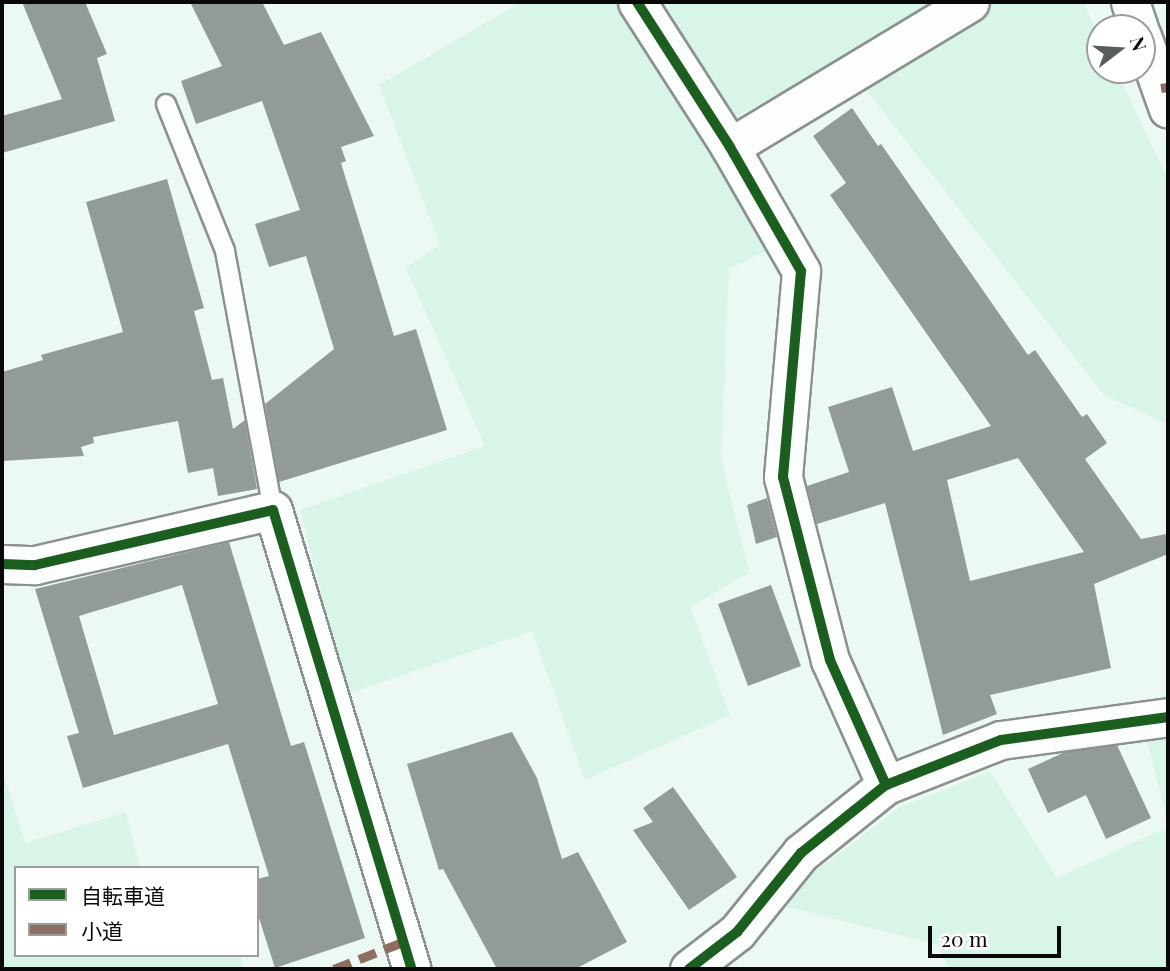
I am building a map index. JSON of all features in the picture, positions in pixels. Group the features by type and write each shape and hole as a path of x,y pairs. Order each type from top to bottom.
{"street":[{"path":"637,2 730,147 801,271 783,477 830,660 886,785"},
{"path":"730,147 970,2"},
{"path":"1156,75 1168,109"},
{"path":"2,564 35,565 273,510 412,969"},
{"path":"689,969 737,932 801,853 886,785 1001,740 1168,718"}],"lane":[{"path":"166,104 225,251 273,510"}],"green space":[{"path":"521,2 1083,2 1089,14 1086,14 1086,84 1123,84 1168,179 1168,424 1104,395 842,59 702,135 768,250 729,269 721,458 749,573 690,607 730,715 585,780 532,631 347,694 300,510 485,446 406,268 440,245 379,85"},
{"path":"1168,732 1168,825 1145,733"},
{"path":"2,769 25,843 126,812 140,866 14,866 14,957 240,957 243,969 2,969"},
{"path":"990,771 1057,878 1168,827 1168,969 949,969 937,945 773,903 899,808"}],"building":[{"path":"22,2 85,2 107,54 97,58 115,121 2,153 2,116 62,99"},
{"path":"190,2 262,2 284,45 321,32 374,136 341,147 346,161 341,163 394,336 416,329 447,430 279,482 265,404 334,349 306,256 269,267 255,224 300,210 262,101 196,124 181,81 222,66"},
{"path":"852,108 878,146 881,144 1028,355 1035,350 1082,417 1087,414 1107,443 1085,459 1141,539 1166,534 1168,541 1168,554 1094,584 1111,668 990,695 997,714 943,735 885,503 817,524 807,486 849,472 828,407 892,387 913,451 991,426 830,195 846,183 813,136","holes":["1018,458 1084,552 970,581 947,480"]},
{"path":"167,179 204,308 194,311 212,380 223,378 233,429 245,420 257,489 218,496 213,468 188,473 178,421 93,437 94,443 81,447 84,456 2,461 2,372 43,360 41,355 123,332 86,202"},
{"path":"767,498 777,537 756,544 747,505"},
{"path":"229,542 291,746 304,742 365,938 275,968 259,918 259,878 269,876 228,744 83,788 67,736 79,733 35,589","holes":["182,585 218,704 114,735 79,616"]},
{"path":"771,585 801,666 748,686 718,604"},
{"path":"512,732 537,778 562,859 578,852 627,942 575,969 497,969 443,869 439,870 407,764"},
{"path":"1117,745 1151,818 1106,839 1086,795 1048,813 1028,769 1065,752"},
{"path":"673,787 737,877 689,910 633,830 653,822 643,808"}],"marked path":[{"path":"1161,88 1168,87"},
{"path":"334,969 403,942"}],"cycle path":[{"path":"637,2 730,147 801,271 783,477 830,660 886,785"},
{"path":"2,564 35,565 273,510 412,969"},
{"path":"689,969 737,932 801,853 886,785 1001,740 1168,717"}]}
